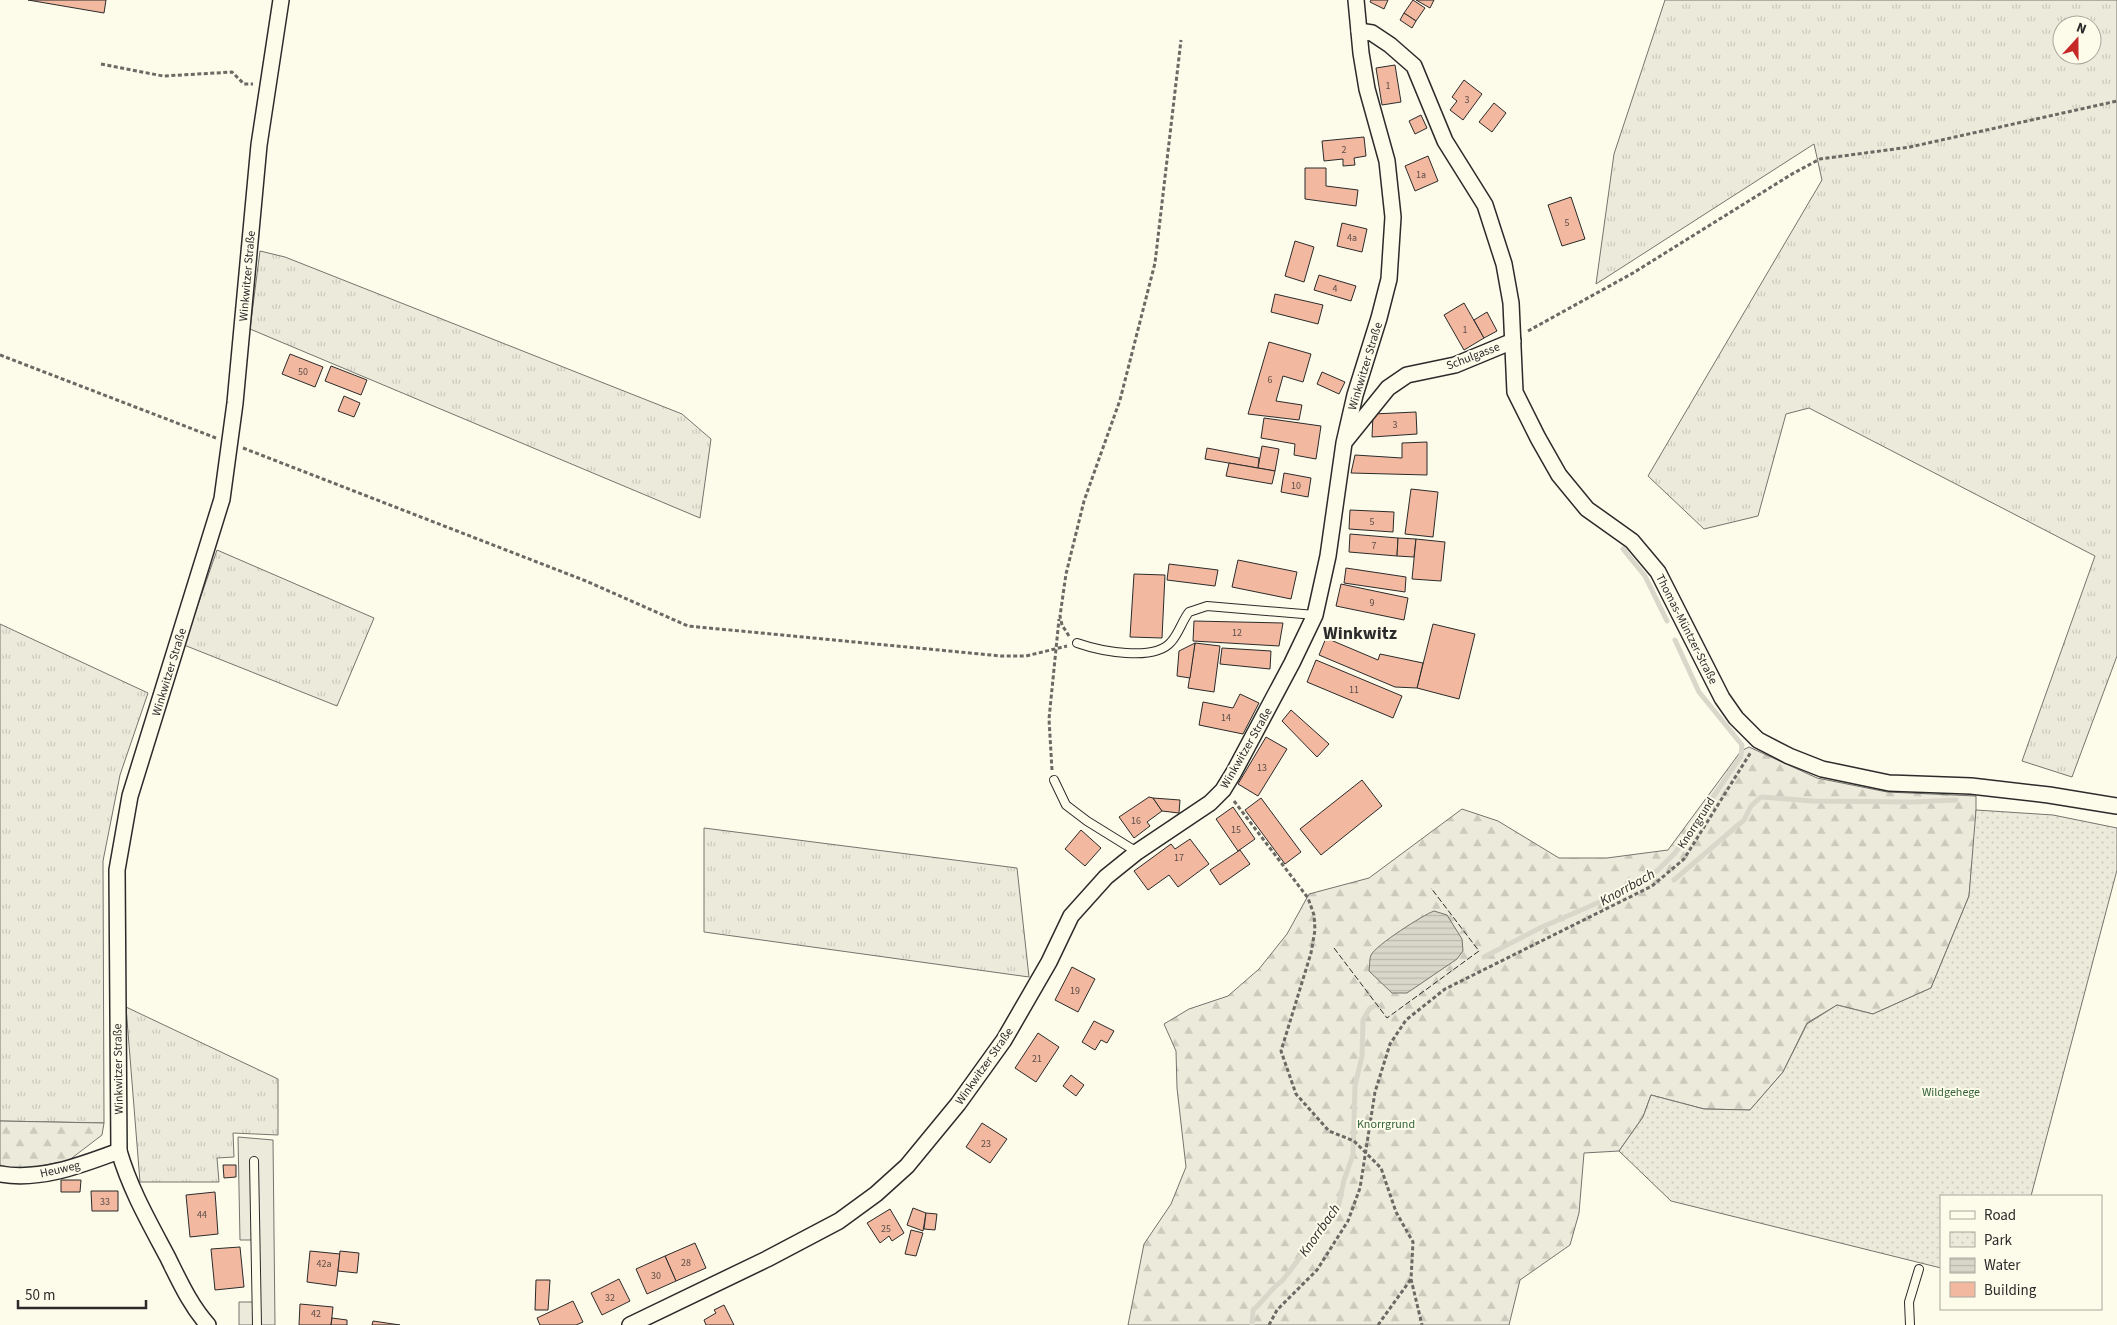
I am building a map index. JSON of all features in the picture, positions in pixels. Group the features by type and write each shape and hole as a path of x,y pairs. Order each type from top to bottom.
{"street":[{"name":"Winkwitzer Straße","path":"208,1325 195,1311 145,1215 127,1179 119,1152 117,870 130,796 222,499 230,443 260,145 281,0"},
{"name":"Winkwitzer Straße","path":"630,1325 839,1222 876,1194 907,1166 958,1104 1004,1040 1049,962 1072,916 1106,877 1137,852 1210,803 1223,790 1292,663 1315,615 1328,556 1344,443 1354,395 1379,318 1389,279 1394,217 1386,161 1367,89 1356,0"},
{"name":"Thomas-Müntzer-Straße","path":"1359,31 1372,33 1390,45 1414,66 1445,141 1485,205 1504,264 1513,341 1515,392 1559,476 1587,509 1632,541 1658,572 1722,698 1736,718 1758,740 1789,756 1822,769 1889,784 1971,786 2049,795 2117,806"},
{"name":"Schulgasse","path":"1344,443 1388,388 1407,375 1455,366 1513,341"},
{"name":"Heuweg","path":"0,1174 22,1178 73,1167 119,1152"}],"lane":[{"path":"1077,643 1104,650 1156,652 1170,643 1189,612 1207,606 1315,615"},
{"path":"1054,780 1066,805 1087,821 1137,852"},
{"path":"254,1161 257,1325"},
{"path":"1910,1325 1909,1302 1919,1269"}],"path":[{"path":"1054,780 1051,768 1049,720 1066,574 1084,502 1120,400 1155,263 1181,40"},
{"path":"102,64 163,76 232,72 244,84 268,86"},
{"path":"1513,341 1535,326 1633,273 1792,174 1820,159 1910,147 2117,102"},
{"path":"0,355 586,581 688,626 1001,656 1026,656 1057,650 1077,643 1067,634 1060,616"},
{"name":"Knorrgrund","path":"1269,1325 1277,1310 1317,1270 1348,1221 1360,1188 1377,1084 1390,1044 1406,1020 1445,989 1652,886 1684,859 1758,740"},
{"path":"1223,790 1308,898 1314,915 1315,930 1311,953 1281,1052 1296,1094 1329,1132 1354,1141 1366,1150 1382,1168 1396,1212 1413,1242 1411,1279 1422,1325"},
{"path":"1378,1325 1411,1279"}],"green space":[{"path":"1665,0 2117,0 2117,656 2072,777 2022,761 2095,556 1809,408 1786,414 1758,516 1704,529 1648,476 1822,180 1814,144 1596,284 1614,154"},
{"path":"260,251 285,257 682,414 711,439 700,518 250,329"},
{"path":"217,550 374,618 337,706 184,645"},
{"path":"0,624 148,693 120,775 103,861 104,1123 0,1121"},
{"name":"Knorrgrund","path":"1749,747 1817,778 1887,792 1976,796 1976,824 1969,896 1931,988 1873,1014 1837,1005 1807,1023 1783,1072 1750,1110 1704,1109 1651,1095 1643,1117 1619,1151 1584,1153 1579,1213 1570,1245 1520,1280 1509,1325 1128,1325 1144,1244 1171,1204 1186,1167 1177,1088 1176,1051 1164,1024 1189,1009 1228,996 1259,969 1287,934 1309,894 1369,878 1462,809 1498,821 1559,858 1607,858 1668,850 1741,751"},
{"name":"Wildgehege","path":"1976,810 2053,815 2117,828 2117,870 2031,1195 1940,1195 1940,1268 1671,1201 1619,1151 1643,1117 1651,1095 1704,1109 1750,1110 1783,1072 1807,1024 1837,1005 1873,1014 1931,988 1969,896"},
{"path":"704,828 1017,868 1029,977 704,932"},
{"path":"126,1007 278,1079 278,1135 233,1133 234,1157 217,1158 219,1182 140,1182"},
{"path":"0,1121 104,1123 102,1135 68,1161 18,1170 0,1165"}],"shaded area":[{"path":"238,1137 273,1140 275,1325 239,1325 239,1302 253,1302 252,1240 240,1240"}],"water":[{"path":"1434,911 1447,915 1462,939 1463,951 1457,959 1407,993 1392,993 1369,971 1371,955 1390,938"}],"building":[{"path":"28,0 106,0 104,13"},
{"path":"1371,0 1388,0 1384,9 1370,2"},
{"path":"1413,0 1425,8 1416,21 1404,13"},
{"path":"1416,0 1434,0 1430,8"},
{"path":"1404,13 1416,21 1412,28 1400,20"},
{"path":"1395,65 1401,102 1382,105 1376,68"},
{"path":"1464,80 1482,94 1463,120 1450,110 1457,101 1452,97"},
{"path":"1494,103 1506,113 1492,132 1479,122"},
{"path":"1421,115 1427,128 1415,134 1409,121"},
{"path":"1364,137 1366,156 1354,158 1355,165 1343,166 1343,159 1324,161 1322,141"},
{"path":"1428,156 1438,181 1415,191 1405,166"},
{"path":"1305,168 1326,168 1326,186 1358,190 1356,206 1305,199"},
{"path":"1571,197 1585,239 1562,246 1548,205"},
{"path":"1342,223 1367,229 1362,252 1337,246"},
{"path":"1295,241 1314,247 1304,282 1285,276"},
{"path":"1319,275 1356,286 1351,301 1314,290"},
{"path":"1275,294 1323,305 1318,324 1271,312"},
{"path":"1464,303 1484,338 1464,350 1444,315"},
{"path":"1487,312 1497,331 1484,338 1474,320"},
{"path":"1269,342 1311,354 1303,382 1283,376 1276,401 1302,405 1299,420 1248,414"},
{"path":"290,354 323,367 315,387 282,374"},
{"path":"331,366 367,380 361,395 325,381"},
{"path":"1322,372 1345,382 1339,394 1317,384"},
{"path":"344,396 360,403 354,417 338,411"},
{"path":"1416,412 1417,434 1372,437 1373,414"},
{"path":"1264,418 1321,426 1316,459 1294,455 1295,444 1261,438"},
{"path":"1427,442 1427,475 1351,473 1355,455 1402,458 1402,443"},
{"path":"1262,446 1279,449 1275,471 1258,468"},
{"path":"1207,448 1259,458 1258,468 1205,459"},
{"path":"1229,463 1275,471 1272,484 1226,476"},
{"path":"1284,473 1311,478 1308,497 1281,492"},
{"path":"1411,489 1438,492 1433,537 1405,534"},
{"path":"1350,510 1394,512 1393,532 1349,529"},
{"path":"1350,534 1398,538 1397,556 1349,552"},
{"path":"1398,538 1416,539 1414,557 1397,556"},
{"path":"1416,539 1445,542 1441,581 1412,579"},
{"path":"1238,560 1297,572 1291,599 1232,587"},
{"path":"1169,564 1218,570 1215,586 1167,580"},
{"path":"1346,568 1406,577 1405,592 1344,583"},
{"path":"1134,574 1165,575 1162,638 1130,637"},
{"path":"1341,584 1408,598 1404,620 1336,606"},
{"path":"1194,621 1283,623 1279,646 1193,641"},
{"path":"1433,624 1475,634 1459,699 1417,688"},
{"path":"1326,638 1378,660 1380,654 1423,663 1417,688 1395,687 1319,655"},
{"path":"1195,643 1220,646 1214,692 1188,688"},
{"path":"1195,643 1190,678 1177,676 1179,651"},
{"path":"1222,648 1271,651 1270,669 1220,664"},
{"path":"1316,660 1402,696 1393,718 1307,682"},
{"path":"1240,694 1259,703 1243,734 1199,725 1203,702 1233,708"},
{"path":"1291,710 1329,744 1317,757 1282,721"},
{"path":"1266,737 1287,749 1258,796 1238,784"},
{"path":"1362,780 1382,806 1321,855 1300,829"},
{"path":"1149,797 1153,798 1162,811 1147,822 1150,826 1134,838 1119,817"},
{"path":"1153,798 1180,800 1179,813 1162,811"},
{"path":"1261,798 1301,852 1285,864 1245,810"},
{"path":"1233,807 1255,839 1238,851 1216,819"},
{"path":"1081,830 1101,848 1085,866 1065,849"},
{"path":"1190,839 1209,864 1178,887 1169,875 1148,890 1134,871 1171,844 1175,849"},
{"path":"1240,850 1250,864 1220,885 1210,870"},
{"path":"1072,967 1095,979 1078,1012 1055,1000"},
{"path":"1094,1021 1114,1031 1107,1043 1101,1040 1095,1050 1082,1042"},
{"path":"1038,1033 1059,1047 1036,1082 1015,1068"},
{"path":"1071,1075 1084,1085 1076,1096 1063,1086"},
{"path":"982,1123 1007,1139 990,1163 966,1147"},
{"path":"223,1165 236,1165 236,1177 224,1178"},
{"path":"61,1180 81,1180 80,1192 61,1192"},
{"path":"91,1191 118,1191 118,1211 92,1211"},
{"path":"215,1192 218,1234 190,1237 186,1195"},
{"path":"913,1208 926,1213 923,1231 907,1225"},
{"path":"890,1209 904,1233 892,1241 889,1236 880,1243 867,1223"},
{"path":"926,1213 937,1214 935,1230 924,1229"},
{"path":"911,1230 923,1233 916,1256 905,1254"},
{"path":"695,1243 706,1268 676,1281 665,1256"},
{"path":"240,1247 244,1287 215,1290 211,1249"},
{"path":"310,1251 340,1254 336,1286 307,1282"},
{"path":"340,1251 359,1253 357,1273 338,1271"},
{"path":"665,1256 676,1281 647,1294 636,1269"},
{"path":"619,1279 630,1301 602,1315 591,1293"},
{"path":"536,1280 550,1280 548,1310 535,1310"},
{"path":"573,1301 583,1322 576,1325 540,1325 537,1318"},
{"path":"300,1304 333,1307 331,1325 299,1325"},
{"path":"724,1305 734,1325 706,1325 704,1320 716,1313 714,1310"},
{"path":"332,1318 347,1320 347,1325 331,1325"},
{"path":"373,1321 400,1325 372,1325"}],"waterway":[{"path":"1623,549 1645,576 1667,621"},
{"name":"Knorrbach","path":"1484,957 1542,927 1632,888 1658,870 1675,853 1741,756 1742,745 1699,692 1675,640"},
{"path":"1674,880 1744,820 1751,806 1761,797 1813,801 1912,802 1956,800"},
{"name":"Knorrbach","path":"1252,1325 1253,1310 1282,1281 1338,1208 1344,1180 1353,1155 1355,1086 1362,1056 1363,1020 1370,1008 1377,1005"}],"fence":[{"path":"1334,948 1387,1018 1479,951 1431,888"}],"district":[{"name":"Winkwitz","path":"1360,633"}]}
